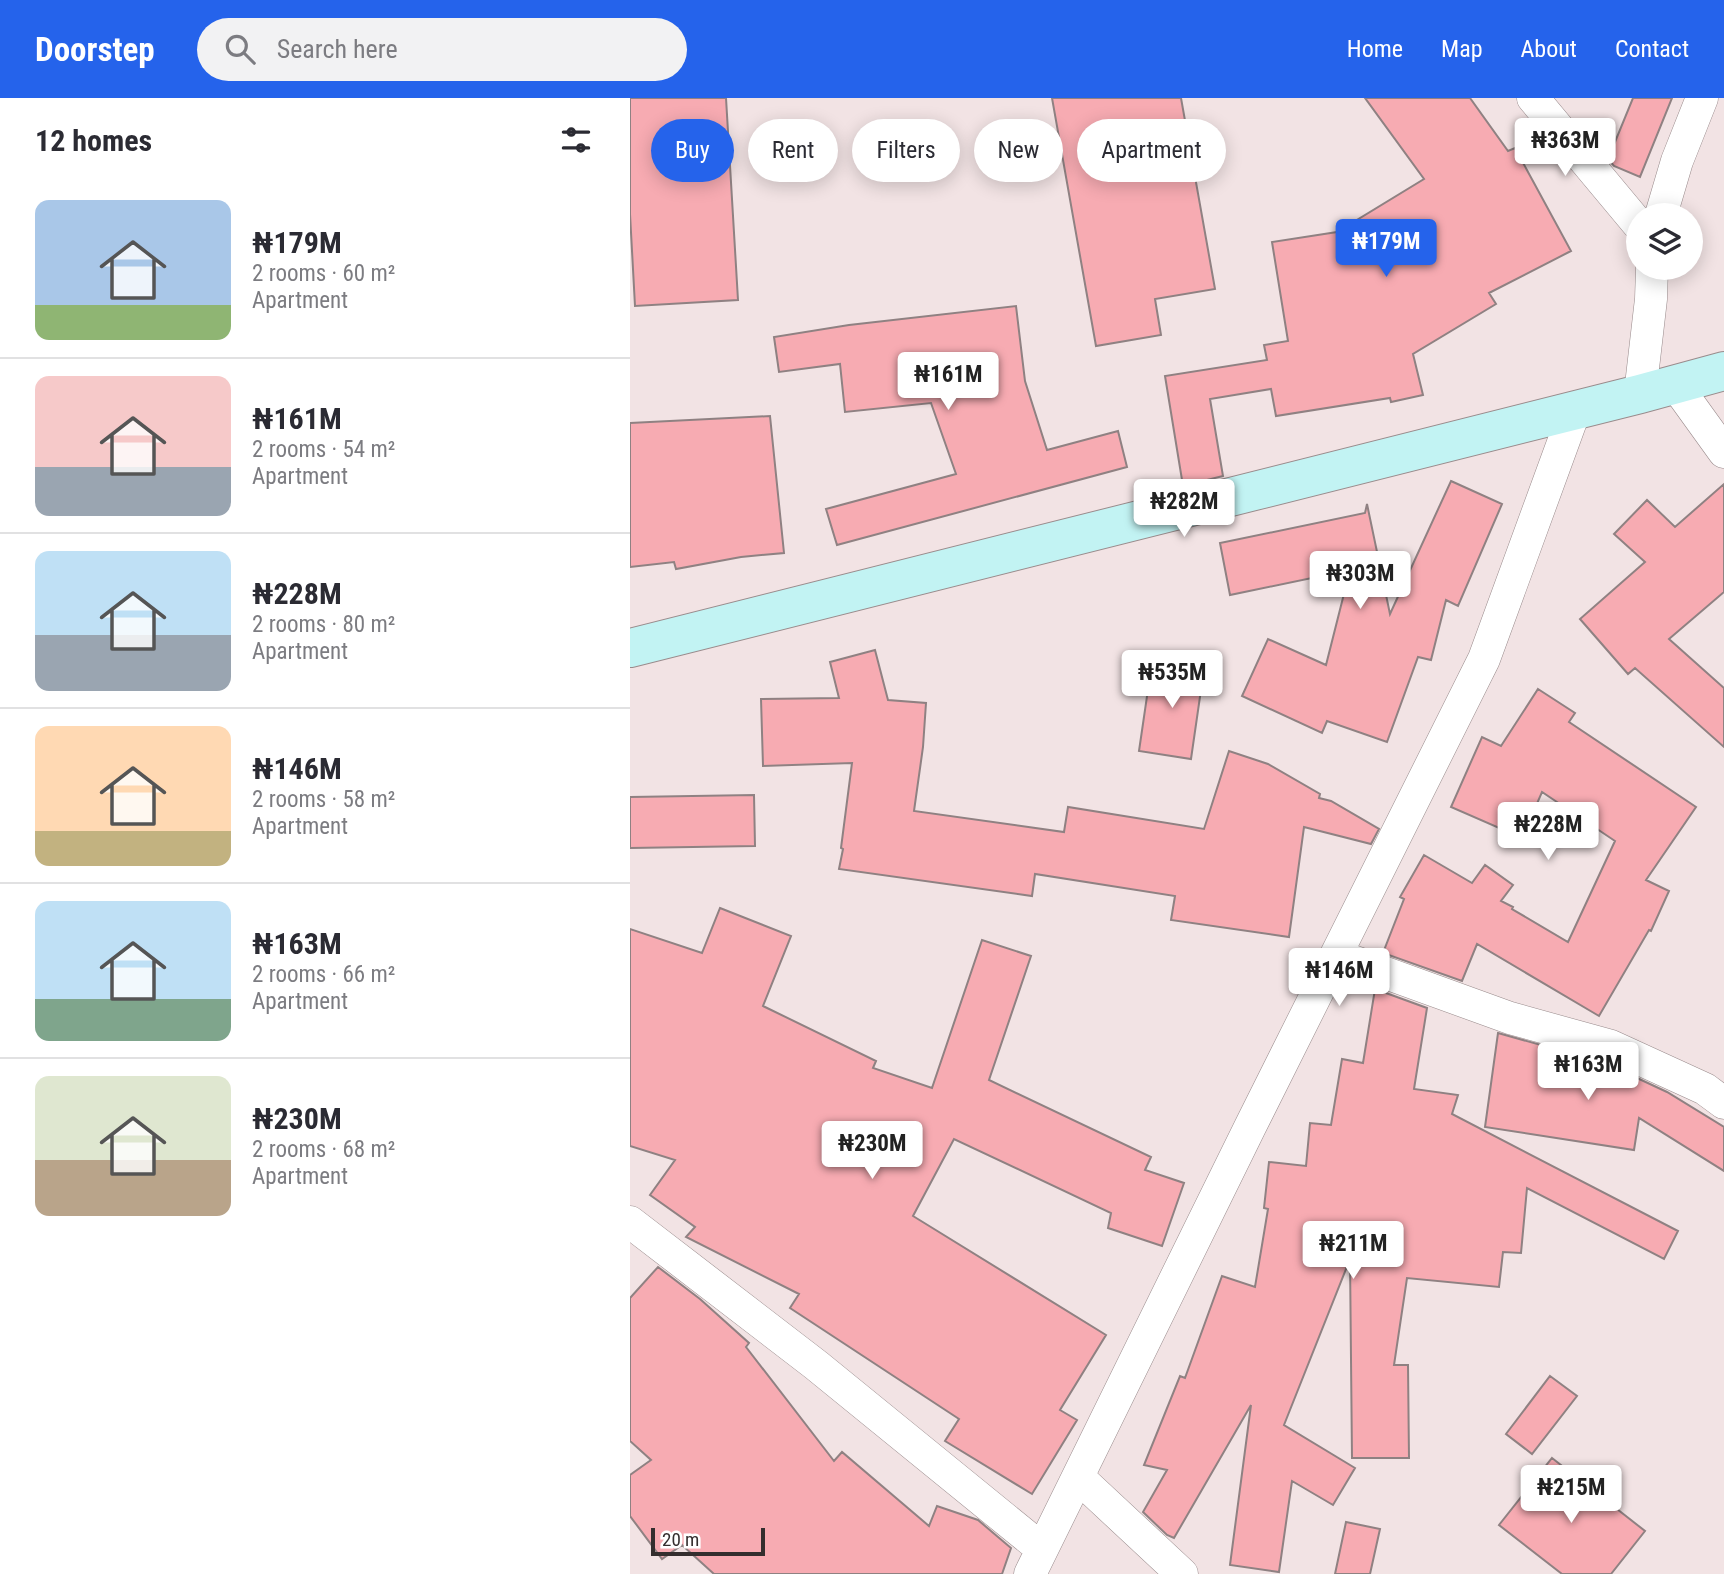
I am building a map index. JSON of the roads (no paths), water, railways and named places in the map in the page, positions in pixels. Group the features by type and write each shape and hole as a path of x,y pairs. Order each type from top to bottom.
{"main road":[{"path":"630,648 1724,371"}],"street":[{"path":"1533,98 1626,210"},
{"path":"1665,203 1677,161 1702,98"},
{"path":"1652,280 1658,389 1724,452"},
{"path":"630,1222 816,1365 1036,1561 1484,659 1575,410"},
{"path":"1336,955 1510,1018 1611,1046 1705,1089 1724,1103"},
{"path":"1078,1477 1182,1574"}]}
